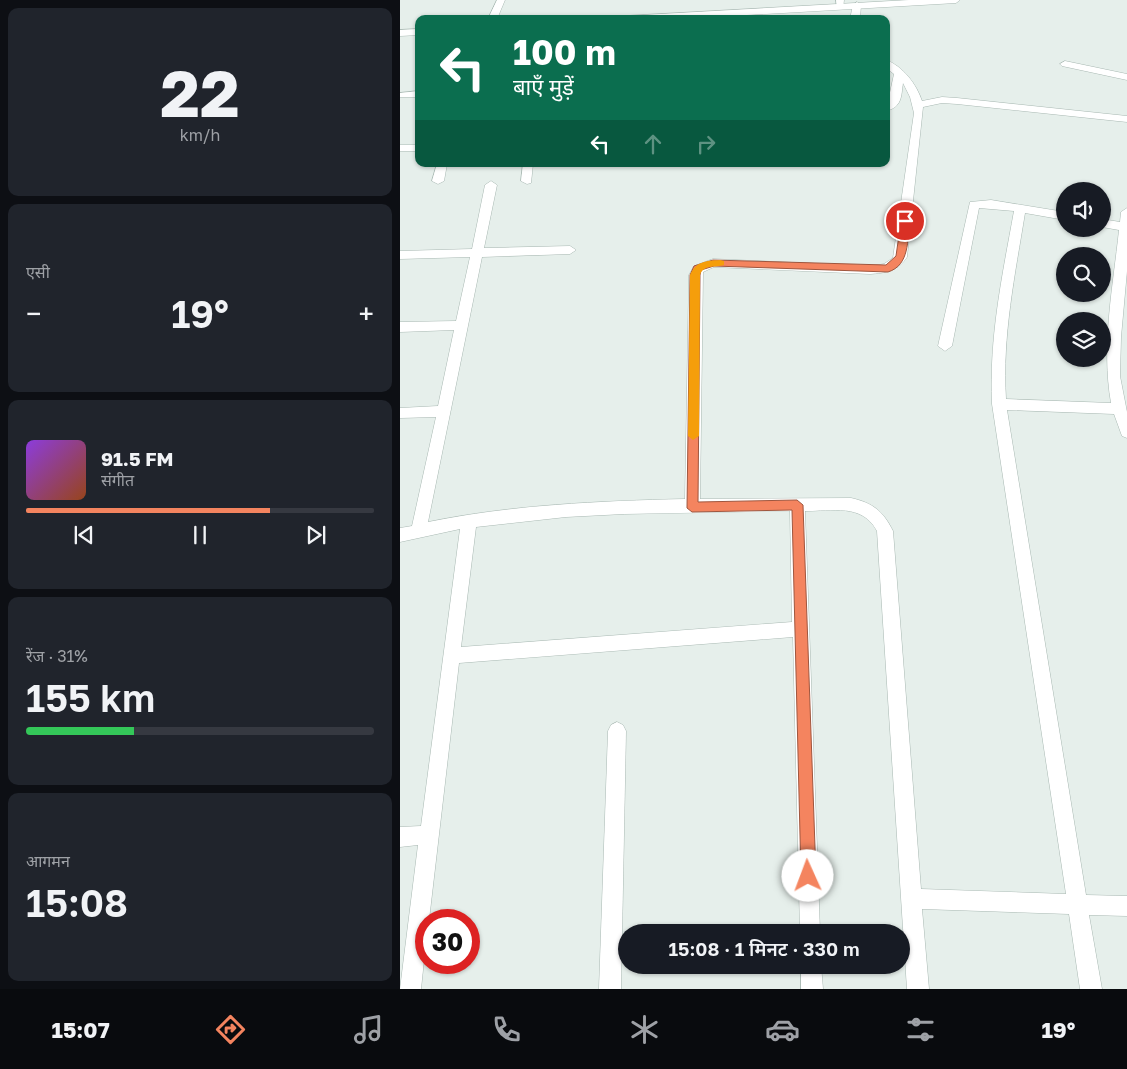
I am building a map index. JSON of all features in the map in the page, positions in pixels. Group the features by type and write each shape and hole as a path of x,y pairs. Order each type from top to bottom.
{"street":[{"path":"494,15 500,0"},
{"path":"679,15 840,3 857,5 956,0"},
{"path":"856,15 857,5"},
{"path":"400,33 415,32"},
{"path":"1065,64 1127,77"},
{"path":"692,508 695,275 698,268 713,263 870,270 888,269 895,264 901,257 919,113 917,97 899,73 890,65"},
{"path":"890,107 895,102 899,73"},
{"path":"403,95 415,94"},
{"path":"918,105 949,101 1127,119"},
{"path":"400,148 415,148"},
{"path":"438,181 441,167"},
{"path":"527,181 528,167"},
{"path":"419,530 491,185"},
{"path":"945,346 974,205 991,204 1056,215"},
{"path":"1020,209 1000,326 996,365 999,404 1091,989"},
{"path":"1127,212 1113,376 1119,409 1127,432"},
{"path":"1111,224 1126,227"},
{"path":"400,255 570,250"},
{"path":"400,327 462,325"},
{"path":"999,404 1119,409"},
{"path":"400,413 444,411"},
{"path":"400,535 469,520 588,510 851,504 866,507 878,516 885,531 918,989"},
{"path":"797,505 810,924"},
{"path":"410,989 469,520"},
{"path":"452,656 801,629"},
{"path":"610,989 616,730"},
{"path":"400,837 429,835"},
{"path":"912,899 1127,906"},
{"path":"811,974 812,989"}],"slow traffic":[{"path":"693,436 695,275 698,268 704,264 720,263"}],"route":[{"path":"808,876 797,505 692,508 695,275 698,268 704,264 713,263 870,270 888,269 901,257 905,221"}]}
